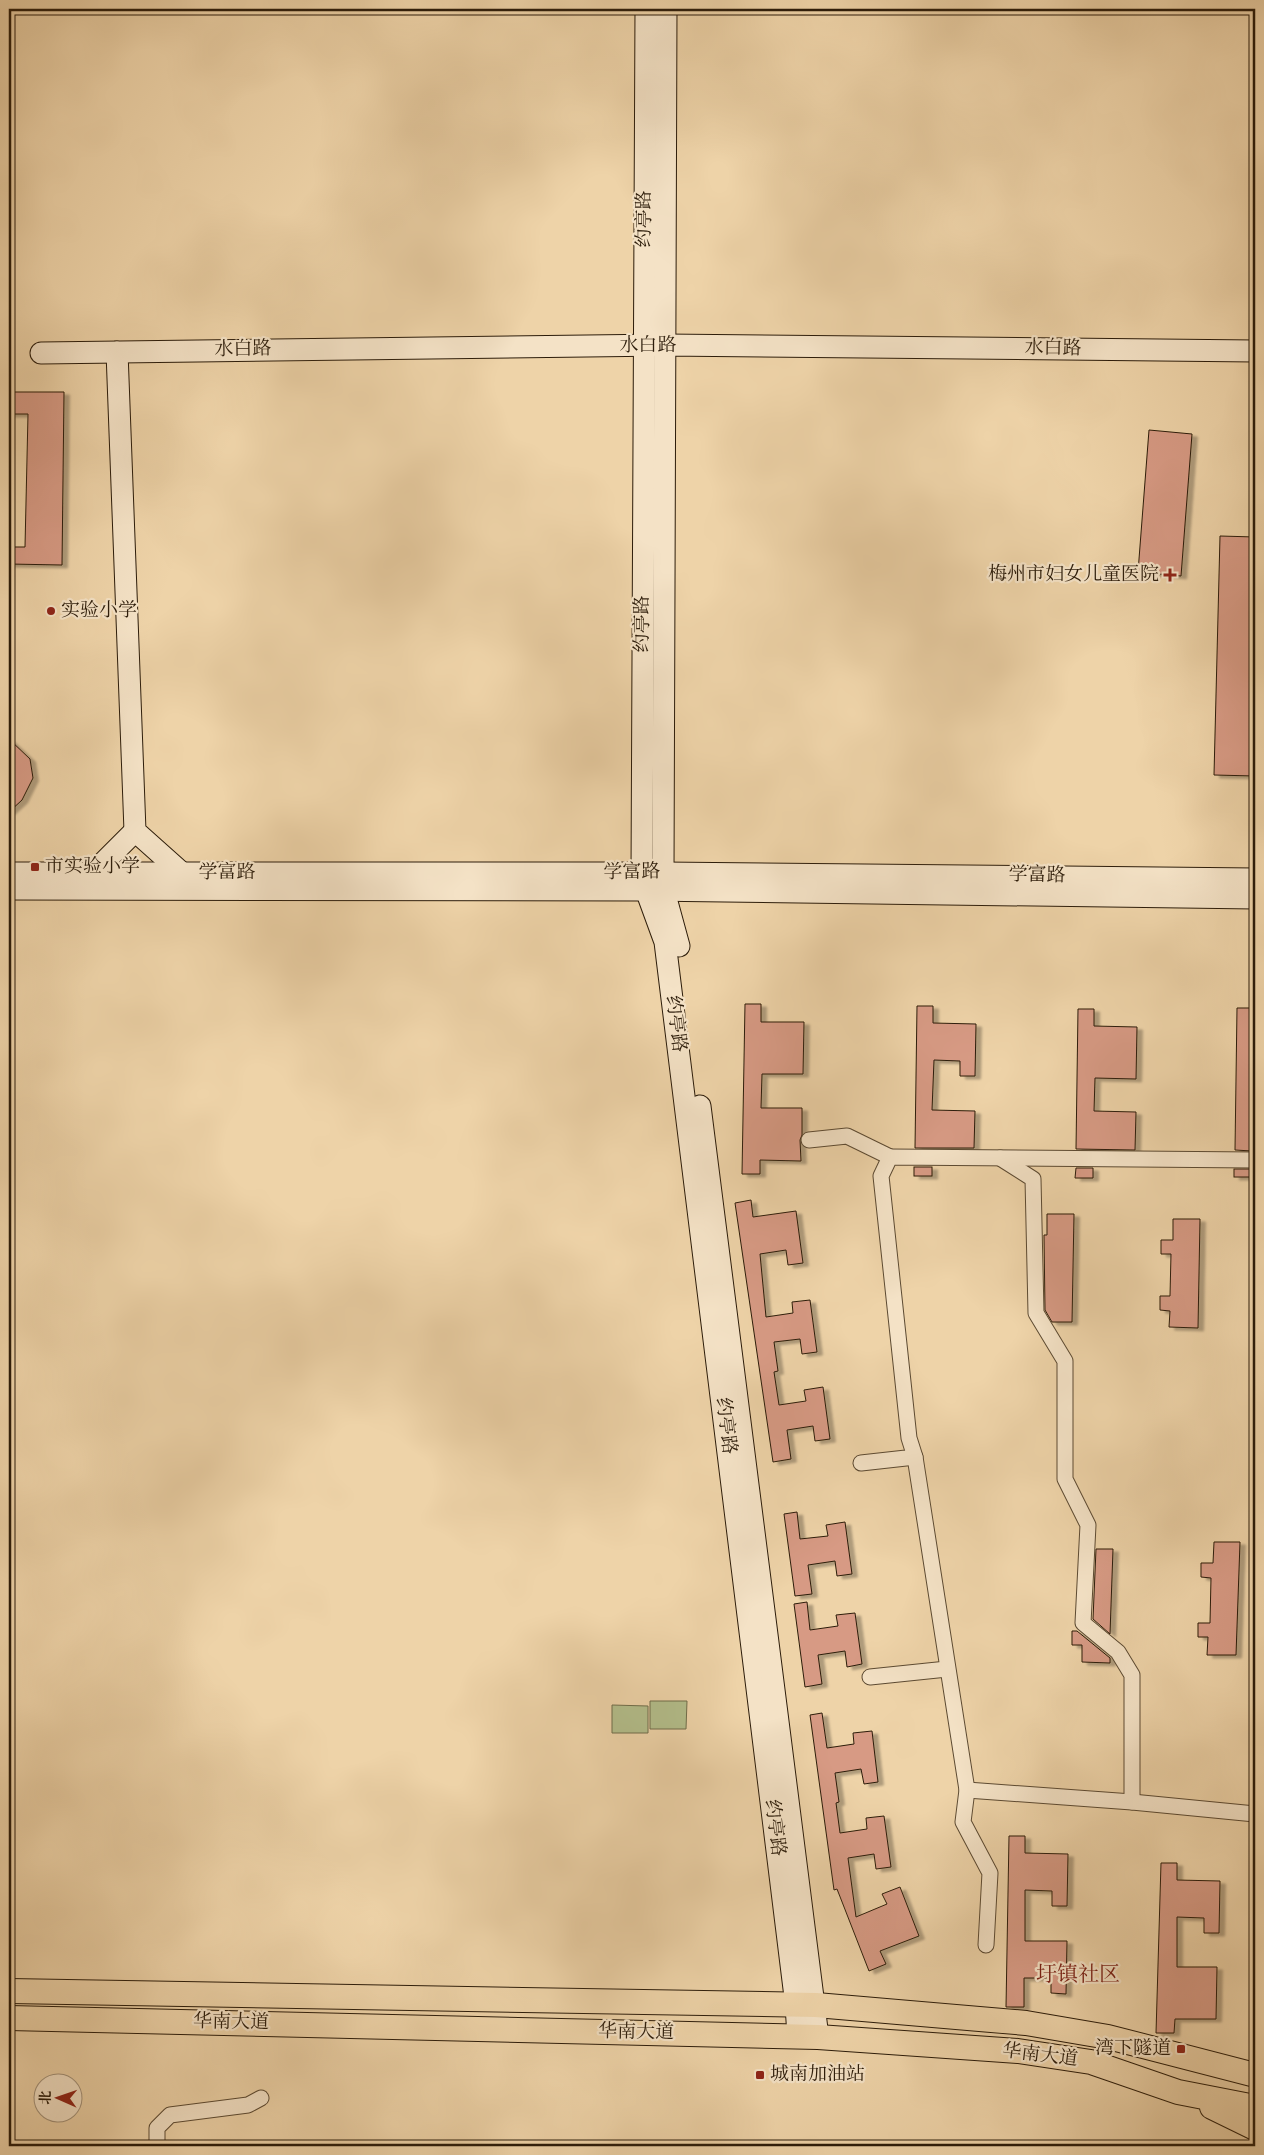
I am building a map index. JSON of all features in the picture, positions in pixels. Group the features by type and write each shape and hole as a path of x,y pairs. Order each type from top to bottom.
{"main road":[{"name":"华南大道","path":"9,1992 806,2005 1026,2023 1108,2037 1255,2075"},
{"name":"华南大道","path":"9,2018 808,2037 1018,2051 1091,2062 1178,2092 1255,2107"},
{"path":"1180,2055 1255,2062"},
{"path":"1178,2092 1255,2128"}],"street":[{"name":"约亭路","path":"646,9 655,346 654,882 679,942 806,2005 808,2037"},
{"name":"约亭路","path":"655,346 666,9"},
{"name":"水白路","path":"41,353 655,346 1255,351"},
{"path":"117,352 135,831 182,873"},
{"path":"93,873 135,831"},
{"name":"学富路","path":"9,873 182,873 654,882 1255,898"},
{"name":"学富路","path":"9,890 654,882 1255,879"},
{"path":"809,1140 847,1136 890,1157 1255,1160"},
{"path":"890,1157 881,1176 909,1438 915,1457 967,1790 963,1822 990,1873 986,1945"},
{"path":"1000,1158 1033,1179 1036,1312 1065,1362 1066,1479 1088,1525 1083,1623 1118,1652 1132,1675 1132,1802"},
{"path":"861,1463 915,1457"},
{"path":"870,1677 947,1669"},
{"path":"967,1790 1132,1802 1255,1814"},
{"path":"157,2146 157,2128 170,2115 248,2105 261,2098"}],"green space":[{"path":"650,1701 687,1701 686,1729 650,1729"},
{"path":"612,1705 648,1706 648,1733 612,1733"}],"building":[{"path":"9,392 64,392 62,565 9,564 9,547 25,547 28,414 9,414"},
{"path":"1149,430 1192,434 1181,576 1138,572"},
{"path":"1220,536 1255,537 1255,776 1214,775"},
{"path":"9,739 30,759 33,778 22,800 9,812"},
{"path":"745,1004 761,1004 761,1022 804,1022 803,1074 762,1074 761,1108 802,1108 801,1161 760,1160 760,1174 742,1174"},
{"path":"917,1006 933,1006 933,1023 976,1024 975,1076 960,1076 960,1061 934,1060 932,1110 975,1111 974,1148 915,1148"},
{"path":"1237,1008 1253,1008 1252,1043 1255,1043 1255,1062 1253,1062 1252,1129 1255,1129 1255,1148 1252,1151 1235,1150"},
{"path":"1078,1009 1094,1009 1094,1026 1137,1027 1136,1079 1095,1078 1094,1111 1136,1112 1135,1150 1076,1149"},
{"path":"914,1167 932,1167 932,1176 914,1176"},
{"path":"1076,1168 1093,1168 1093,1178 1075,1178"},
{"path":"1234,1169 1252,1169 1252,1177 1234,1177"},
{"path":"751,1200 753,1217 796,1211 803,1263 788,1265 786,1250 760,1254 766,1317 793,1313 792,1302 810,1300 817,1352 802,1354 800,1339 774,1342 778,1371 774,1372 779,1405 806,1401 804,1390 823,1387 830,1439 815,1441 813,1426 787,1430 791,1459 773,1462 735,1203"},
{"path":"1047,1214 1074,1214 1072,1322 1052,1322 1045,1310 1044,1235 1047,1235"},
{"path":"1173,1219 1200,1219 1198,1328 1169,1327 1170,1311 1160,1310 1160,1296 1170,1296 1171,1254 1161,1254 1161,1240 1173,1240"},
{"path":"797,1512 800,1539 828,1536 826,1525 845,1522 852,1574 837,1576 835,1561 808,1565 812,1594 795,1596 784,1514"},
{"path":"1214,1542 1240,1542 1236,1655 1207,1655 1208,1637 1198,1637 1198,1623 1210,1623 1211,1578 1201,1577 1201,1563 1213,1563"},
{"path":"1096,1549 1113,1549 1110,1634 1093,1619"},
{"path":"807,1602 810,1630 838,1626 836,1615 855,1613 862,1664 847,1667 845,1651 818,1655 822,1684 805,1687 794,1604"},
{"path":"1072,1631 1077,1631 1110,1658 1110,1663 1082,1662 1082,1645 1072,1645"},
{"path":"822,1713 827,1748 854,1744 853,1733 872,1731 878,1782 864,1784 861,1769 835,1773 839,1802 836,1803 840,1833 867,1829 866,1818 884,1816 891,1867 876,1869 874,1854 848,1858 856,1917 887,1904 882,1894 900,1887 919,1936 880,1951 886,1964 869,1971 837,1889 834,1890 810,1715"},
{"path":"1009,1836 1025,1836 1025,1853 1068,1854 1067,1906 1052,1906 1052,1891 1025,1890 1025,1941 1067,1941 1066,1994 1051,1993 1051,1978 1024,1978 1024,2007 1006,2007"},
{"path":"1161,1863 1177,1863 1177,1880 1220,1881 1219,1933 1204,1933 1204,1918 1177,1917 1177,1967 1217,1967 1216,2019 1175,2019 1174,2033 1156,2033"}],"place":[{"name":"梅州市妇女儿童医院","path":"1170,575"},
{"name":"实验小学","path":"51,611"},
{"name":"市实验小学","path":"35,867"},
{"name":"湾下隧道","path":"1181,2049"},
{"name":"城南加油站","path":"760,2075"}],"district":[{"name":"圩镇社区","path":"1078,1975"}]}
